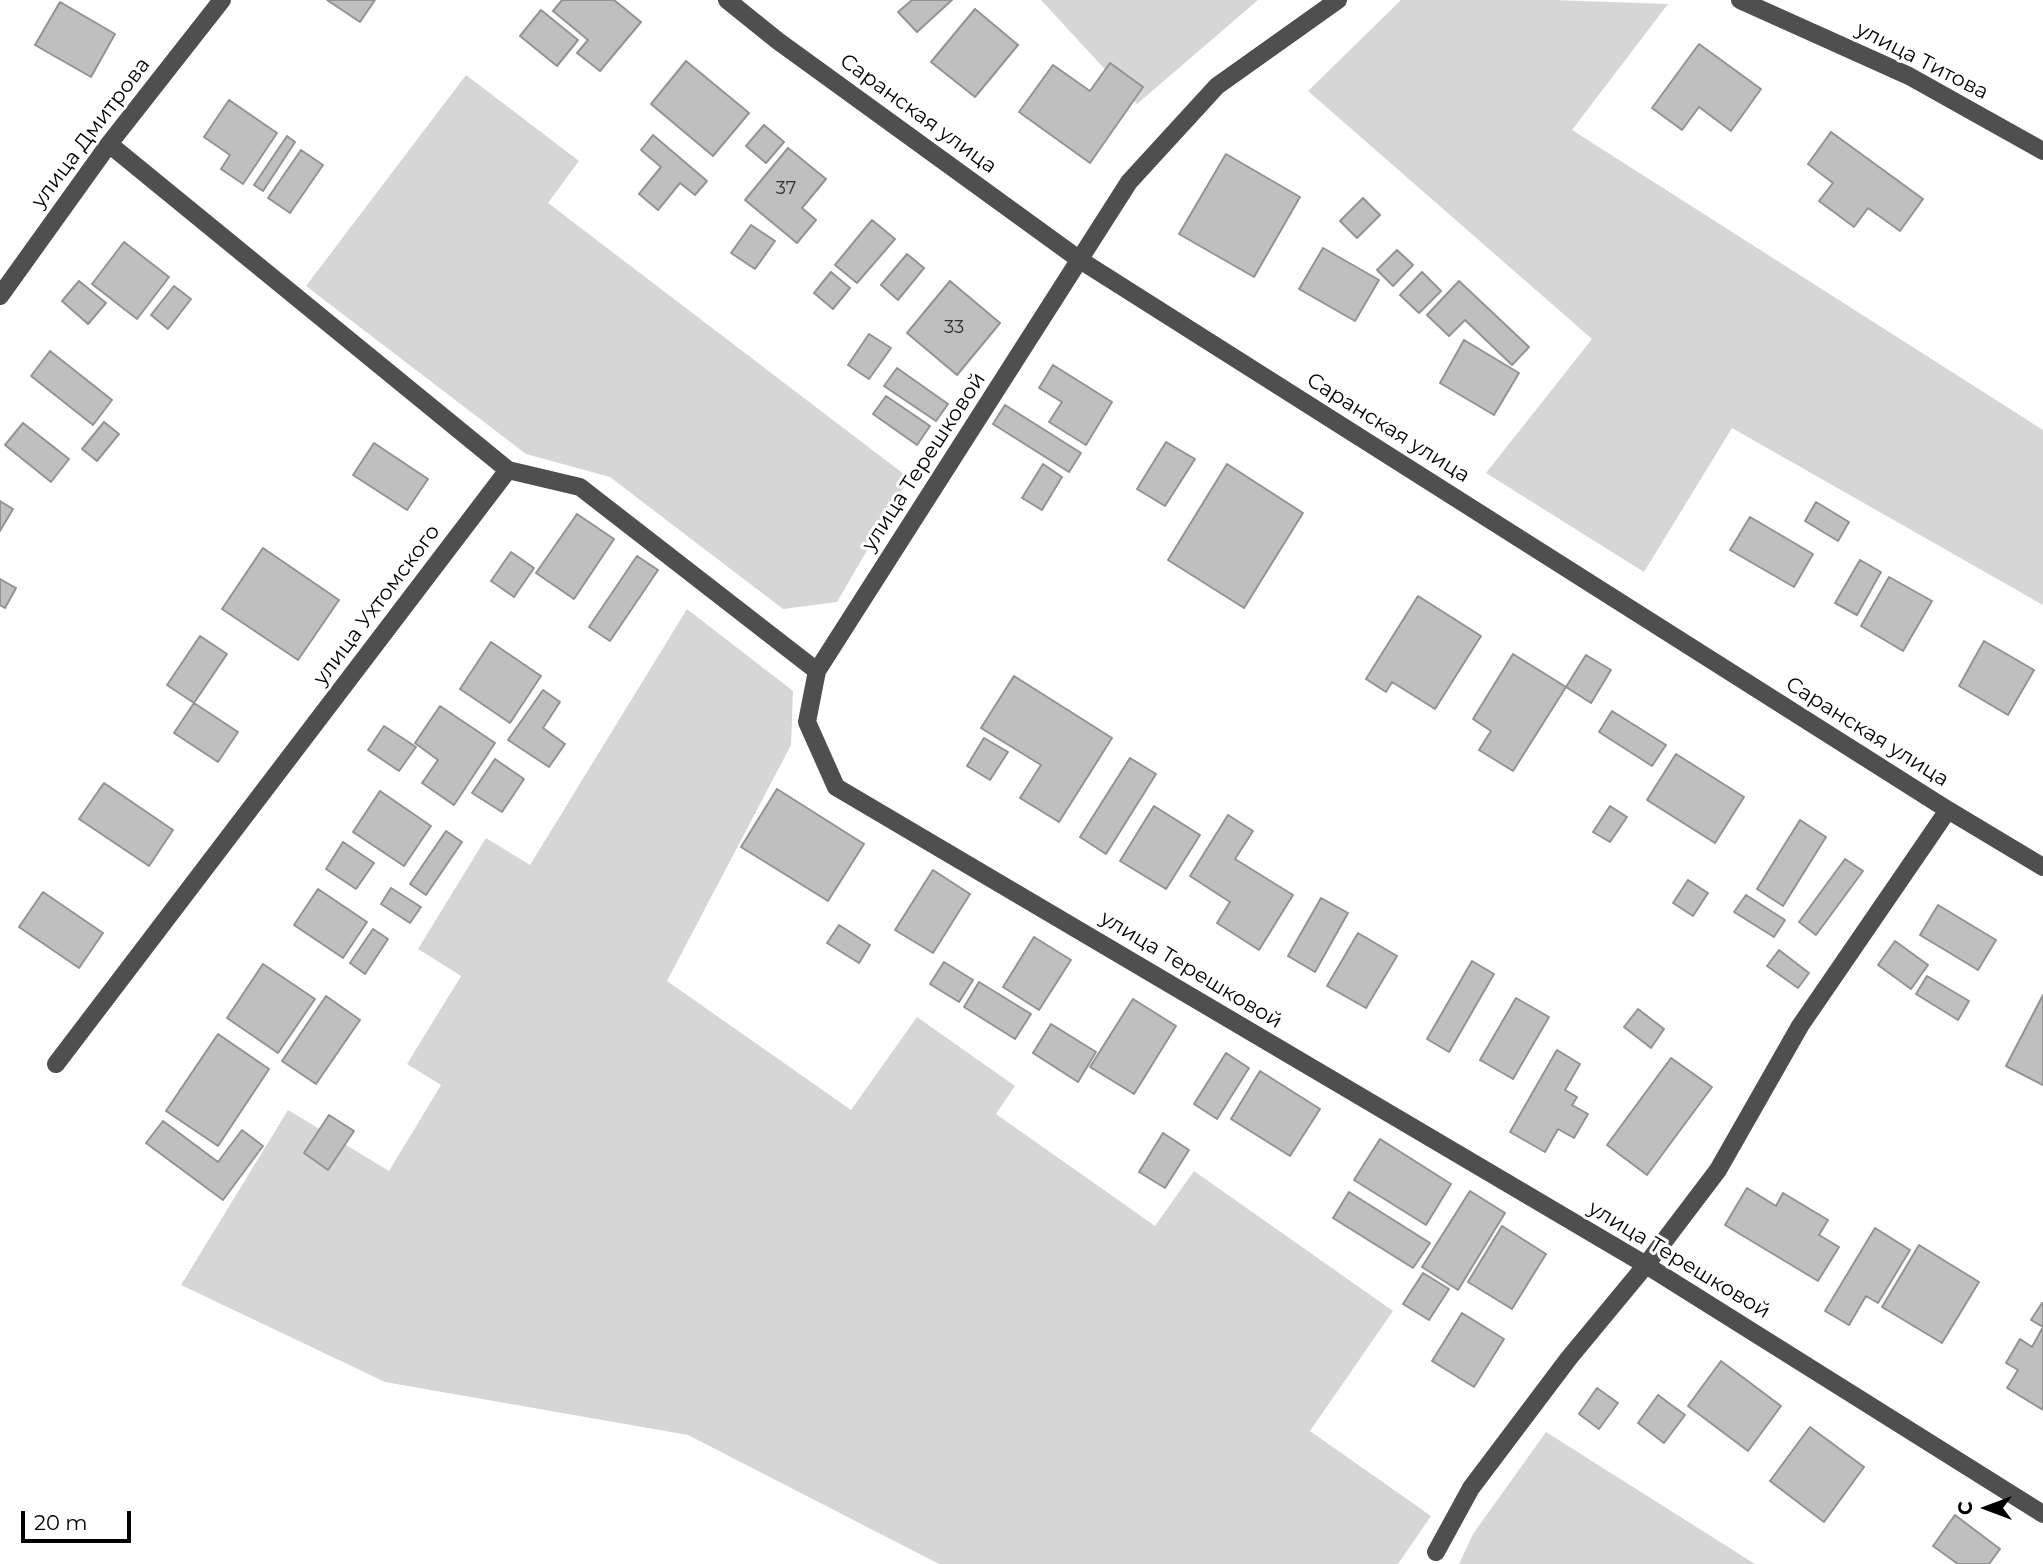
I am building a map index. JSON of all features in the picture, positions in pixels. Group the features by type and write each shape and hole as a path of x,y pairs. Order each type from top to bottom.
{"street":[{"name":"улица Дмитрова","path":"0,296 109,144 222,0"},
{"name":"Саранская улица","path":"727,0 778,41 1080,260 1948,810 2043,867"},
{"name":"улица Терешковой","path":"1338,0 1217,86 1129,181 817,671 807,722 836,787 1646,1265 2043,1514"},
{"name":"улица Титова","path":"1740,0 1909,76 2043,151"},
{"path":"109,144 508,470 580,487 817,671"},
{"name":"улица Ухтомского","path":"56,1064 508,470"},
{"path":"1436,1552 1471,1488 1717,1170 1800,1026 1948,810"}],"shaded area":[{"path":"1041,0 1258,0 1137,104"},
{"path":"1401,0 1554,0 1668,4 1572,130 2043,430 2043,605 1732,428 1644,572 1486,473 1592,339 1308,91"},
{"path":"466,75 579,161 548,203 909,478 837,602 783,609 610,477 526,454 306,286"},
{"path":"687,609 793,691 791,745 667,981 851,1110 917,1017 1015,1086 996,1114 1155,1226 1194,1171 1393,1311 1310,1431 1431,1516 1398,1564 939,1564 688,1435 385,1382 181,1285 288,1110 389,1171 441,1085 407,1064 461,976 418,949 486,838 530,865"},
{"path":"1546,1432 1755,1564 1459,1564 1473,1534"}],"building":[{"path":"327,0 375,0 360,22"},
{"path":"562,0 614,0 641,22 600,71 577,53 588,40 553,11"},
{"path":"912,0 952,0 917,32 898,12"},
{"path":"60,2 115,34 91,77 35,45"},
{"path":"975,9 1018,45 975,97 931,62"},
{"path":"541,10 578,40 557,66 520,36"},
{"path":"1699,44 1761,89 1731,131 1699,107 1682,130 1652,108"},
{"path":"686,61 749,113 713,156 651,104"},
{"path":"1110,63 1143,87 1090,163 1019,112 1053,65 1090,91"},
{"path":"229,100 277,133 243,184 221,169 230,155 204,137"},
{"path":"764,125 784,142 766,163 746,146"},
{"path":"1831,132 1923,199 1900,231 1868,208 1854,227 1819,201 1833,183 1808,164"},
{"path":"653,135 707,181 695,195 680,183 658,210 639,194 661,167 641,150"},
{"path":"287,136 295,142 263,191 254,185"},
{"path":"788,148 826,179 802,208 816,220 797,243 745,200"},
{"path":"301,150 323,165 290,213 268,198"},
{"path":"1226,154 1300,197 1254,277 1179,234"},
{"path":"1363,198 1380,215 1357,238 1340,221"},
{"path":"872,220 895,239 857,283 835,265"},
{"path":"751,225 775,241 755,269 731,253"},
{"path":"124,242 169,277 137,319 92,284"},
{"path":"1323,248 1379,280 1355,321 1299,289"},
{"path":"1397,250 1413,265 1393,286 1377,270"},
{"path":"907,254 924,268 898,300 881,285"},
{"path":"831,272 850,288 833,309 814,293"},
{"path":"1422,272 1441,291 1419,313 1400,295"},
{"path":"79,281 106,303 88,324 62,301"},
{"path":"950,281 1000,323 957,375 907,333"},
{"path":"1459,281 1529,347 1512,365 1465,320 1449,336 1427,315"},
{"path":"174,286 191,299 168,329 151,315"},
{"path":"869,334 891,348 869,379 848,365"},
{"path":"1464,340 1519,373 1494,415 1440,383"},
{"path":"50,351 112,400 93,425 31,376"},
{"path":"1053,365 1112,402 1086,445 1049,422 1062,402 1039,388"},
{"path":"897,368 948,404 936,421 884,386"},
{"path":"886,396 930,426 917,445 873,414"},
{"path":"1005,405 1081,453 1069,472 993,424"},
{"path":"104,422 119,434 97,461 82,449"},
{"path":"23,423 69,459 51,482 5,445"},
{"path":"1166,442 1195,459 1165,506 1137,489"},
{"path":"374,443 428,479 407,510 353,475"},
{"path":"1043,464 1062,477 1042,510 1022,498"},
{"path":"1227,464 1303,513 1244,608 1168,560"},
{"path":"0,501 13,509 0,531"},
{"path":"1816,502 1849,522 1838,541 1805,521"},
{"path":"577,514 614,539 574,599 536,573"},
{"path":"1750,517 1813,554 1794,587 1730,550"},
{"path":"263,548 339,600 298,660 222,609"},
{"path":"511,552 534,568 514,597 491,581"},
{"path":"637,556 658,570 610,641 589,627"},
{"path":"1860,560 1881,572 1857,615 1835,603"},
{"path":"1889,577 1932,601 1903,651 1861,626"},
{"path":"0,579 16,588 5,608 0,605"},
{"path":"1418,596 1481,636 1435,709 1392,682 1386,692 1366,679"},
{"path":"200,636 227,654 194,703 167,685"},
{"path":"1984,641 2034,670 2008,715 1959,686"},
{"path":"491,642 541,676 510,723 460,689"},
{"path":"1513,654 1566,687 1513,771 1479,750 1491,731 1473,719"},
{"path":"1586,655 1611,670 1591,703 1566,687"},
{"path":"1014,676 1112,738 1059,822 1020,798 1041,765 981,728"},
{"path":"543,690 560,702 543,728 565,744 549,767 508,740"},
{"path":"194,703 238,732 218,762 174,733"},
{"path":"440,706 495,743 454,805 422,783 438,760 415,743"},
{"path":"1612,711 1666,745 1652,766 1599,732"},
{"path":"384,726 416,747 399,771 368,750"},
{"path":"984,738 1008,752 990,780 967,766"},
{"path":"1676,754 1744,797 1715,843 1647,800"},
{"path":"1130,758 1156,774 1106,854 1080,837"},
{"path":"495,759 524,779 502,812 472,793"},
{"path":"104,783 173,830 149,866 79,819"},
{"path":"777,789 864,844 828,901 741,847"},
{"path":"380,791 431,826 404,866 353,832"},
{"path":"1154,806 1200,835 1166,889 1120,861"},
{"path":"1610,806 1627,817 1610,842 1593,832"},
{"path":"1228,815 1253,831 1235,859 1293,895 1259,950 1217,923 1230,902 1190,876"},
{"path":"1800,820 1826,837 1783,906 1757,889"},
{"path":"446,831 462,842 426,895 410,884"},
{"path":"343,842 374,863 356,889 326,869"},
{"path":"1845,859 1863,871 1816,935 1799,922"},
{"path":"933,870 970,894 933,953 895,930"},
{"path":"1688,880 1708,893 1693,916 1673,903"},
{"path":"391,888 421,907 410,923 381,904"},
{"path":"318,889 367,922 343,958 294,925"},
{"path":"43,892 103,933 79,968 19,927"},
{"path":"1746,895 1785,920 1774,937 1734,912"},
{"path":"1321,898 1348,913 1315,972 1288,956"},
{"path":"1938,905 1996,940 1978,970 1920,935"},
{"path":"839,925 870,945 859,963 827,943"},
{"path":"373,929 388,939 365,974 350,963"},
{"path":"1358,933 1397,956 1366,1008 1327,986"},
{"path":"1034,937 1071,960 1039,1010 1003,987"},
{"path":"1895,941 1928,965 1911,989 1878,965"},
{"path":"1779,950 1809,973 1798,988 1767,966"},
{"path":"1472,961 1494,974 1449,1052 1427,1039"},
{"path":"944,962 973,980 959,1002 930,984"},
{"path":"263,964 315,999 278,1053 227,1018"},
{"path":"1927,976 1969,1001 1958,1020 1916,994"},
{"path":"979,982 1031,1014 1015,1039 964,1007"},
{"path":"2043,995 2043,1085 2006,1066"},
{"path":"326,996 360,1020 316,1084 282,1061"},
{"path":"1516,998 1549,1017 1513,1079 1480,1060"},
{"path":"1133,999 1176,1026 1134,1094 1090,1067"},
{"path":"1638,1009 1664,1029 1651,1048 1624,1027"},
{"path":"1051,1024 1096,1052 1078,1082 1033,1053"},
{"path":"218,1034 269,1069 218,1146 166,1111"},
{"path":"1557,1050 1580,1064 1565,1090 1577,1097 1572,1105 1588,1114 1574,1138 1558,1129 1545,1152 1510,1132"},
{"path":"1226,1053 1249,1068 1217,1119 1194,1104"},
{"path":"1671,1058 1712,1087 1647,1175 1607,1145"},
{"path":"1260,1071 1320,1109 1290,1156 1231,1119"},
{"path":"329,1115 354,1131 328,1170 304,1153"},
{"path":"163,1121 218,1162 242,1130 263,1146 223,1200 146,1143"},
{"path":"1163,1133 1189,1150 1165,1188 1139,1172"},
{"path":"1380,1139 1451,1184 1426,1225 1354,1180"},
{"path":"1747,1188 1776,1206 1783,1193 1828,1220 1819,1235 1839,1247 1818,1281 1725,1225"},
{"path":"1470,1191 1505,1213 1458,1290 1422,1267"},
{"path":"1349,1192 1430,1243 1413,1268 1333,1218"},
{"path":"1502,1226 1546,1254 1512,1309 1468,1282"},
{"path":"1875,1228 1910,1250 1878,1303 1866,1296 1849,1325 1825,1311"},
{"path":"1919,1245 1979,1282 1942,1343 1882,1307"},
{"path":"1423,1273 1449,1289 1429,1320 1403,1304"},
{"path":"2043,1304 2043,1327 2031,1320"},
{"path":"1462,1313 1504,1339 1474,1387 1432,1361"},
{"path":"2043,1327 2043,1410 2007,1388 2018,1370 2006,1363 2020,1339 2032,1347"},
{"path":"1721,1361 1781,1406 1748,1451 1688,1406"},
{"path":"1597,1388 1618,1403 1599,1429 1579,1414"},
{"path":"1658,1395 1685,1415 1664,1443 1638,1423"},
{"path":"1810,1427 1864,1467 1824,1522 1770,1481"},
{"path":"1955,1515 2000,1549 1989,1564 1958,1564 1933,1546"}]}
